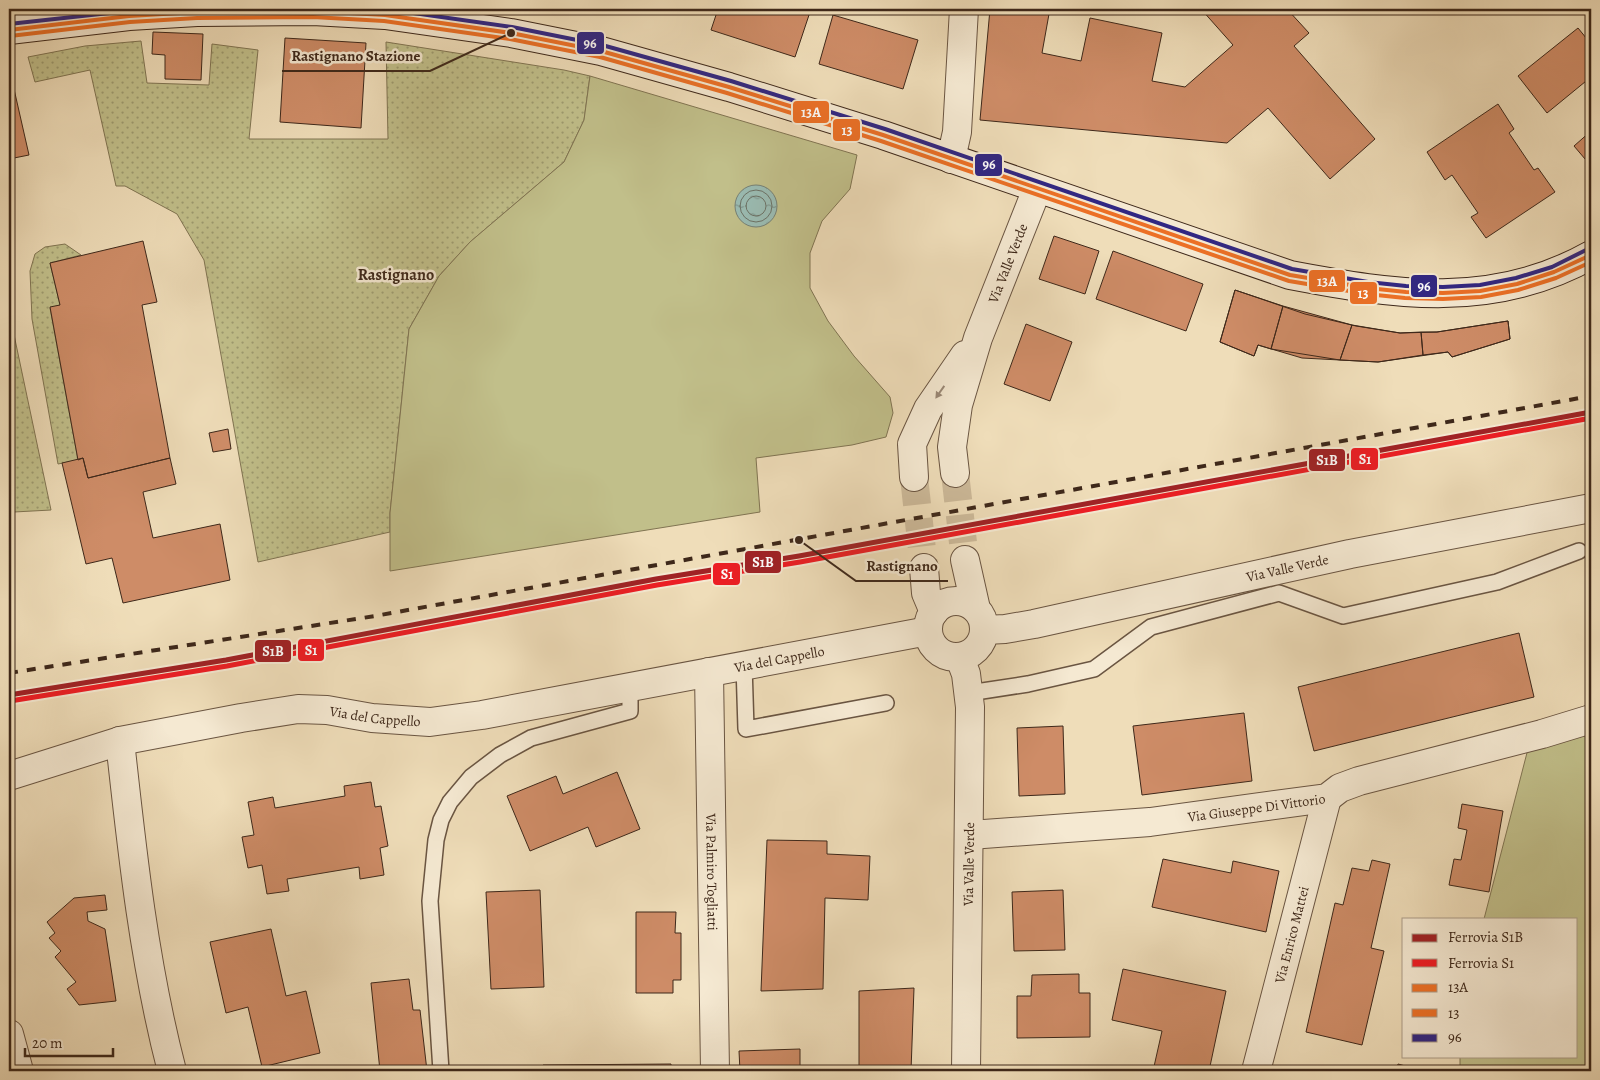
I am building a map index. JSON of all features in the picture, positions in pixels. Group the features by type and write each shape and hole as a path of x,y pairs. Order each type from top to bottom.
{"street":[{"path":"950,159 957,132 964,9"},
{"path":"9,30 129,16 196,12 322,12 385,15 441,22 511,33 601,51 729,87 883,135 1290,275 1351,287 1405,293 1454,294 1535,280 1572,266 1591,255"},
{"name":"Via Valle Verde","path":"955,473 952,447 958,405 978,338 1037,189"},
{"name":"Via Valle Verde","path":"914,477 912,444 928,409 978,338"},
{"name":"Via Valle Verde","path":"931,621 941,605 950,601 959,601 968,604 981,620 1004,629 1034,624 1350,554 1591,508"},
{"path":"924,568 931,621 930,640 942,654 960,658 974,651 984,638 965,560"},
{"name":"Via del Cappello","path":"23,776 120,741 242,718 298,709 327,710 372,718 430,722 482,715 744,665 931,621"},
{"name":"Via Valle Verde","path":"960,658 966,674 969,693 970,835 966,1071"},
{"name":"Via Palmiro Togliatti","path":"709,672 716,1071"},
{"name":"Via Giuseppe Di Vittorio","path":"970,835 1150,822 1327,798 1340,788 1359,782 1542,734 1591,719"},
{"path":"120,741 130,836 150,966 172,1071"},
{"name":"Via Enrico Mattei","path":"1256,1071 1327,798"},
{"path":"9,1034 19,1071"}],"lane":[{"path":"969,693 1028,684 1094,669 1151,627 1279,593 1343,616 1497,582 1579,550"},
{"path":"744,665 746,729 886,703"},
{"path":"441,1071 430,901 436,840 441,820 450,802 471,777 500,756 531,738 630,711 630,686"}],"shaded area":[{"path":"141,41 147,83 209,85 212,44 258,50 249,139 388,139 386,42 564,70 590,76 584,120 564,162 470,242 439,276 409,329 390,513 390,532 258,562 204,260 177,214 125,186 116,186 90,70 35,82 28,57 85,46"},
{"path":"590,76 857,155 850,189 822,221 810,253 810,288 828,321 854,356 890,397 893,413 886,437 852,445 756,458 760,512 390,571 390,513 409,329 439,276 470,242 564,162 584,120"},
{"path":"65,244 81,255 50,263 60,305 50,308 78,460 58,464 32,319 30,271 35,254 45,247"},
{"path":"9,311 51,510 14,512 9,467"},
{"path":"1591,724 1591,1071 1460,1071 1460,1058 1578,1058 1578,918 1484,918 1529,745"}],"water":[{"path":"760,185 768,188 774,194 777,206 774,218 768,224 752,227 744,224 738,218 735,202 738,194 744,188"}],"building":[{"path":"718,9 811,9 795,57 711,30"},
{"path":"990,9 1049,14 1042,53 1081,61 1090,18 1162,33 1152,81 1185,87 1233,45 1201,9 1287,9 1309,33 1294,46 1375,139 1330,179 1268,108 1227,143 980,120"},
{"path":"833,15 918,40 903,89 819,64"},
{"path":"1578,28 1591,44 1589,52 1591,55 1591,77 1547,113 1518,76"},
{"path":"153,32 203,34 201,80 165,79 165,55 152,54"},
{"path":"285,38 366,43 361,128 280,122"},
{"path":"9,67 29,155 9,159"},
{"path":"1498,104 1514,129 1509,133 1534,170 1538,168 1555,192 1486,238 1471,217 1478,213 1452,175 1445,180 1427,152"},
{"path":"1591,131 1591,166 1574,146"},
{"path":"1054,236 1099,251 1085,294 1039,279"},
{"path":"143,241 157,302 142,305 170,458 88,478 83,458 78,460 50,307 60,305 50,263"},
{"path":"1113,251 1203,284 1186,331 1096,299"},
{"path":"1235,290 1305,314 1356,326 1400,333 1437,332 1508,321 1510,339 1452,357 1448,352 1378,362 1302,358 1258,345 1254,356 1220,342"},
{"path":"1235,290 1283,306 1271,349 1258,345 1254,356 1220,342"},
{"path":"1283,306 1352,325 1340,360 1271,349"},
{"path":"1508,321 1510,339 1452,357 1448,352 1423,355 1421,332 1437,332"},
{"path":"1026,324 1072,342 1050,401 1004,384"},
{"path":"1352,325 1400,333 1421,332 1423,355 1378,362 1340,360"},
{"path":"228,429 231,449 213,452 209,433"},
{"path":"83,458 88,478 170,458 176,484 143,492 153,538 220,524 230,580 123,603 112,558 86,564 62,463"},
{"path":"1519,633 1534,697 1314,751 1298,687"},
{"path":"1244,713 1252,781 1142,795 1133,726"},
{"path":"1063,726 1065,794 1019,796 1017,728"},
{"path":"617,772 640,829 596,847 588,827 530,851 507,796 556,776 563,794"},
{"path":"371,782 375,807 381,806 388,846 380,848 384,875 360,879 359,867 287,879 289,891 267,894 262,865 248,868 242,837 254,835 248,802 273,797 275,808 345,796 344,786"},
{"path":"1462,804 1503,811 1489,892 1449,885 1454,859 1461,860 1467,830 1458,828"},
{"path":"767,840 827,841 827,854 870,856 868,900 825,898 823,989 761,991"},
{"path":"1163,859 1231,873 1233,861 1279,871 1266,932 1152,907"},
{"path":"1372,860 1390,864 1371,948 1384,951 1362,1045 1306,1032 1335,903 1343,905 1352,868 1369,871"},
{"path":"540,890 544,987 491,989 486,892"},
{"path":"1063,890 1065,950 1014,951 1012,892"},
{"path":"105,895 107,910 87,912 88,921 105,929 116,1001 79,1005 67,989 76,982 55,957 61,951 49,938 55,933 47,922 74,898"},
{"path":"636,912 676,912 675,933 681,933 681,980 673,980 673,993 636,993"},
{"path":"271,929 286,996 306,991 320,1053 262,1067 248,1007 226,1013 210,942"},
{"path":"1123,969 1226,991 1209,1071 1153,1071 1162,1031 1112,1020"},
{"path":"1079,974 1079,993 1090,993 1090,1037 1017,1038 1017,996 1031,996 1032,975"},
{"path":"409,979 413,1010 420,1010 427,1071 380,1071 371,983"},
{"path":"914,988 911,1071 859,1071 859,991"},
{"path":"800,1049 800,1071 740,1071 739,1051"},
{"path":"671,1064 671,1071 543,1071 543,1065"},
{"path":"1398,1064 1424,1071 1396,1071"},
{"path":"1065,1068 1065,1071 1014,1071"}],"tunnel":[{"path":"955,473 965,560"},
{"path":"914,477 924,568"}],"railway":[{"path":"9,673 375,616 1591,396"}],"rail line":[{"name":"S1B","path":"9,695 226,660 656,579 799,556 1591,412"},
{"name":"S1","path":"10,701 227,666 657,585 800,562 1591,418"}],"transit line":[{"name":"96","path":"9,24 146,9"},
{"name":"96","path":"385,9 512,27 602,45 731,81 885,129 1292,269 1368,282 1406,286 1480,285 1516,278 1552,267 1588,249"},
{"name":"13A","path":"9,30 129,16 197,12 313,11 385,15 511,33 601,51 729,87 883,135 1290,275 1368,288 1406,292 1480,291 1517,284 1554,272 1591,255"},
{"name":"13","path":"10,36 130,22 197,18 313,17 384,21 510,39 600,57 727,93 881,141 1289,281 1367,294 1405,298 1481,297 1518,290 1556,278 1591,262"}],"place":[{"name":"Rastignano Stazione","path":"511,33"},
{"name":"Rastignano","path":"799,540"}],"district":[{"name":"Rastignano","path":"396,275"}]}
